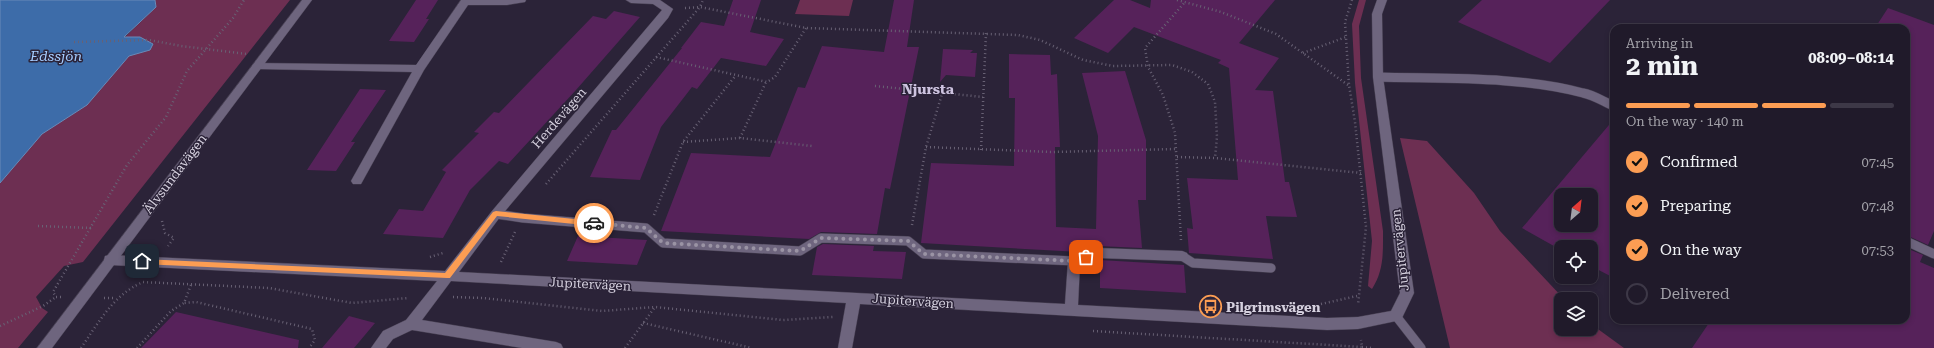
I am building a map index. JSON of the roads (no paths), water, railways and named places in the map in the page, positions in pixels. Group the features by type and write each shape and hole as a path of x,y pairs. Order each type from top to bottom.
{"street":[{"name":"Älvsundavägen","path":"44,348 307,0"},
{"path":"357,181 419,69 465,2 508,2 521,0"},
{"name":"Herdevägen","path":"411,324 496,214 664,16 668,9 655,1 631,0"},
{"name":"Jupitervägen","path":"110,260 447,276 1327,324 1358,323 1396,316 1407,293 1378,77 1377,14 1382,0"},
{"path":"257,66 419,69"},
{"path":"1072,311 1074,261 1098,253 1182,256"},
{"path":"845,348 854,298"},
{"path":"378,348 388,335 411,324 556,348"}],"lane":[{"path":"1378,77 1556,86 1585,93 1610,104"},
{"path":"496,214 523,218 646,228 663,243 800,251 821,238 908,241 924,254 1074,261"},
{"path":"1910,244 1934,254"},
{"path":"1182,256 1193,263 1271,268"},
{"path":"1396,316 1421,348"}],"water":[{"name":"Edssjön","path":"0,0 155,0 156,7 124,37 140,37 153,44 150,50 129,56 87,105 42,134 0,183"}],"place":[{"name":"Pilgrimsvägen","path":"1211,307"}],"district":[{"name":"Njursta","path":"928,89"}]}
